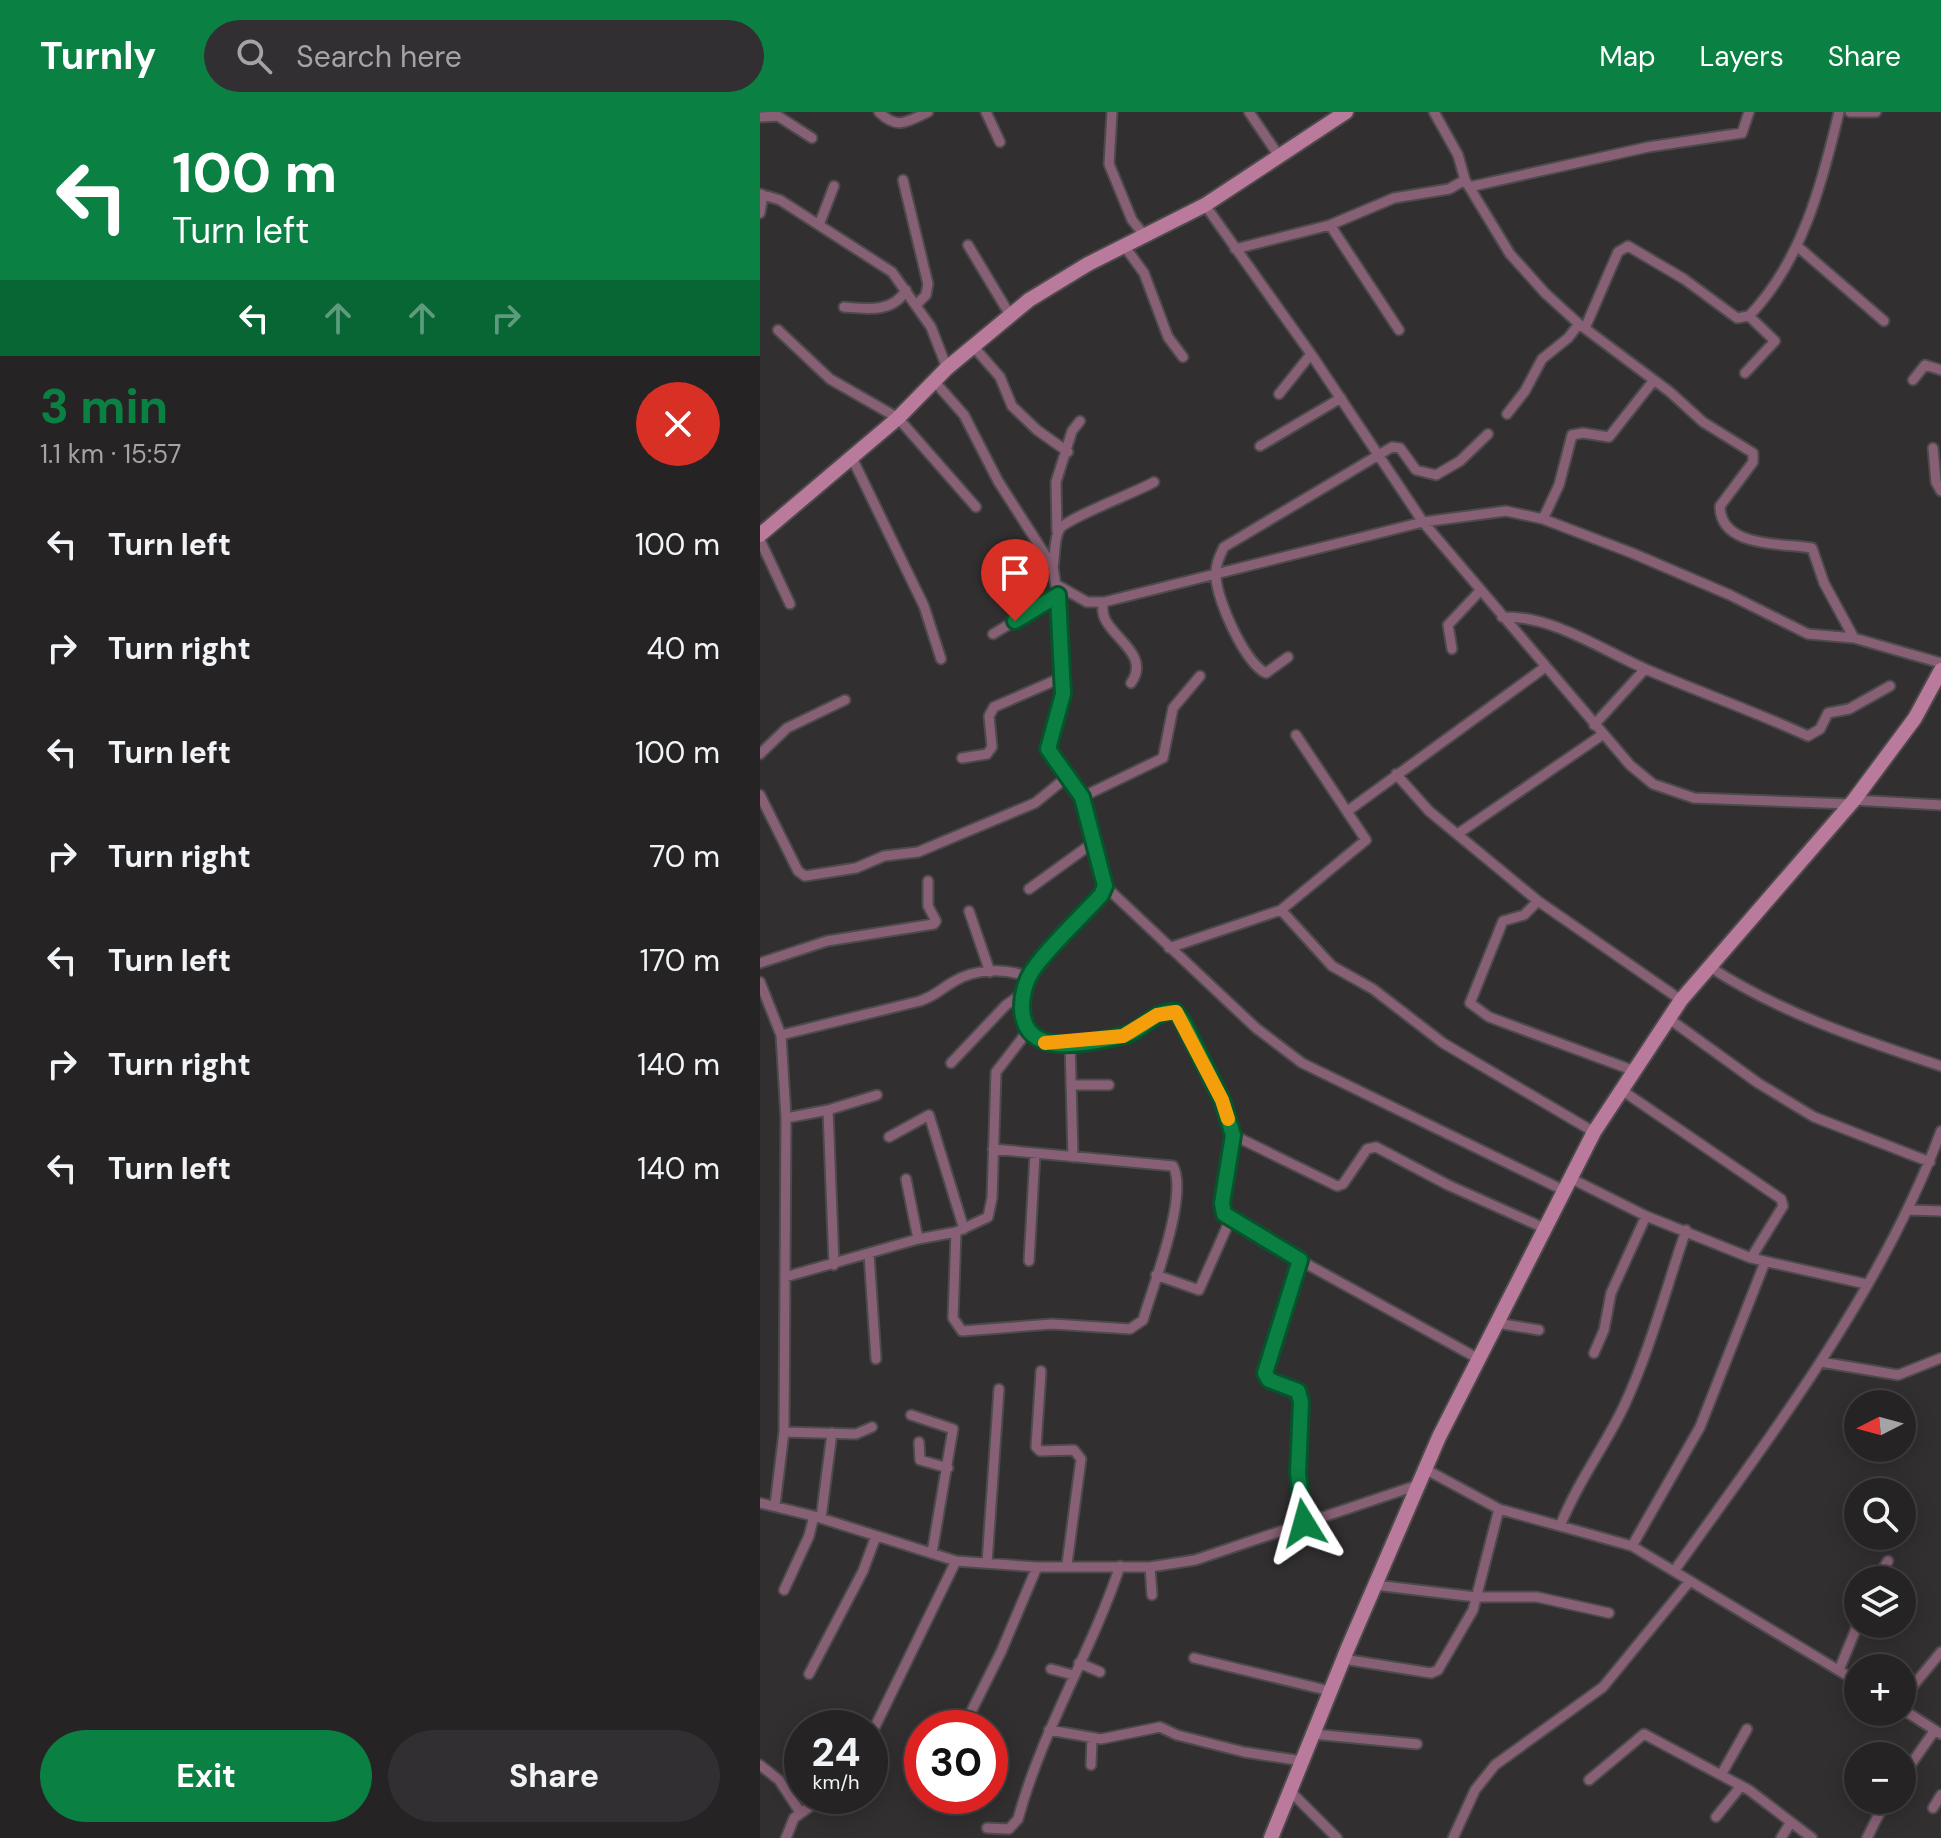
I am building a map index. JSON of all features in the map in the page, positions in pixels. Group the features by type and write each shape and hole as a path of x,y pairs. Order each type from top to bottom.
{"street":[{"path":"879,112 890,123 900,125 928,112"},
{"path":"986,112 1000,142"},
{"path":"1112,112 1109,164 1132,220 1145,236"},
{"path":"1249,112 1279,156"},
{"path":"790,604 760,538 898,418 947,368 1010,315 1088,264 1205,205 1346,112"},
{"path":"1434,112 1458,155 1467,183 1510,254 1582,326 1654,380 1703,422 1753,453 1753,462 1720,506 1725,525 1733,533 1757,541 1812,548 1824,583 1854,638"},
{"path":"1235,249 1330,225 1394,198 1648,147 1742,133 1749,112"},
{"path":"1507,414 1525,391 1542,359 1582,326 1618,252 1628,246 1684,279 1737,318 1749,316 1797,246 1823,182 1839,112"},
{"path":"1850,112 1876,112"},
{"path":"760,117 778,116 812,138"},
{"path":"903,180 928,284 926,295 917,304"},
{"path":"819,225 834,186"},
{"path":"760,213 762,194 780,200 892,272 917,304 947,368"},
{"path":"1205,205 1311,354 1423,522 1544,668 1641,775 1673,794 1694,798 1941,805"},
{"path":"1330,225 1399,330"},
{"path":"968,245 1010,315"},
{"path":"1797,246 1884,321"},
{"path":"1125,247 1144,273 1168,337 1183,357"},
{"path":"844,307 881,310 902,298 906,290"},
{"path":"1745,373 1775,341 1749,316"},
{"path":"778,330 830,379 880,411 898,418 976,507"},
{"path":"973,346 1000,377 1012,406 1037,430 1068,452"},
{"path":"1279,394 1311,354"},
{"path":"1913,380 1925,365 1941,370"},
{"path":"1543,519 1559,485 1573,433 1609,437 1654,380"},
{"path":"935,382 964,415 998,481 1053,567"},
{"path":"1260,446 1341,398"},
{"path":"1080,421 1072,431 1068,452 1056,482 1057,534 1053,567 1058,590 1063,694 1048,749 1082,797 1105,886 1256,1028 1302,1063 1567,1184 1751,1258 1866,1284"},
{"path":"1288,657 1266,673 1256,667 1230,620 1215,576 1217,560 1224,547 1377,455 1397,447 1416,470 1436,475 1460,461 1488,434"},
{"path":"1933,448 1941,491"},
{"path":"852,458 924,606 941,659"},
{"path":"1057,534 1068,519 1129,496 1154,482"},
{"path":"1058,590 1087,602 1104,602 1423,522 1506,511 1543,519 1730,595 1808,634 1854,638 1941,663"},
{"path":"993,634 1058,590"},
{"path":"1452,649 1448,625 1479,592"},
{"path":"1104,602 1105,618 1136,659 1136,676 1131,683"},
{"path":"1502,617 1537,622 1808,736 1820,729 1828,713 1849,709 1890,686"},
{"path":"1349,810 1544,668"},
{"path":"1594,725 1645,669"},
{"path":"1271,1838 1343,1659 1425,1469 1594,1132 1681,1000 1852,802 1915,718 1941,670"},
{"path":"1082,797 1163,758 1167,751 1173,708 1200,676"},
{"path":"962,758 987,754 992,747 989,716 994,707 1063,677"},
{"path":"760,754 787,728 845,700"},
{"path":"1169,948 1281,910 1363,846 1365,834 1296,735"},
{"path":"1459,833 1602,735"},
{"path":"1396,774 1429,811 1538,901 1681,1000"},
{"path":"760,795 798,871 805,876 856,868 884,856 918,852 1035,803 1067,777"},
{"path":"1029,889 1094,842"},
{"path":"760,963 827,941 934,924 936,921 928,906 928,881"},
{"path":"1105,886 1101,895 1029,977 1022,994 1027,1032 1035,1040 1047,1044 1123,1036 1157,1015 1176,1012 1222,1100 1233,1135 1222,1203 1230,1220 1479,1359"},
{"path":"1538,901 1524,915 1503,921 1470,1003 1489,1017 1632,1070"},
{"path":"1281,910 1332,966 1373,989 1443,1043 1594,1132"},
{"path":"969,911 990,972"},
{"path":"1710,967 1749,992 1807,1018 1941,1066"},
{"path":"781,1035 920,1001 942,993 956,980 1006,968 1029,977"},
{"path":"760,982 781,1035 786,1118 784,1432 775,1505"},
{"path":"951,1063 1006,1005 1022,994"},
{"path":"1668,1018 1814,1117 1930,1162"},
{"path":"785,1277 983,1222 991,1210 997,1067 1027,1032"},
{"path":"1070,1043 1073,1157"},
{"path":"1073,1085 1109,1085"},
{"path":"1620,1089 1781,1199 1783,1206 1751,1258"},
{"path":"786,1118 828,1110 877,1095"},
{"path":"828,1110 834,1265"},
{"path":"889,1137 925,1115 931,1117 960,1230 953,1318 962,1331 1052,1324 1136,1328 1143,1320 1156,1275 1177,1184 1173,1166 993,1149"},
{"path":"1674,1571 1821,1362 1909,1210 1941,1131"},
{"path":"1233,1135 1337,1186 1343,1184 1367,1149 1376,1147 1448,1185 1544,1228"},
{"path":"1029,1261 1035,1154"},
{"path":"906,1179 918,1239"},
{"path":"1909,1210 1941,1211"},
{"path":"1594,1353 1604,1330 1611,1293 1646,1216"},
{"path":"1156,1275 1199,1290 1230,1220"},
{"path":"1560,1526 1572,1495 1622,1409 1639,1371 1686,1230"},
{"path":"869,1254 876,1359"},
{"path":"1300,1260 1265,1373 1269,1380 1298,1391 1301,1402 1298,1473 1304,1523"},
{"path":"1632,1546 1700,1427 1765,1262"},
{"path":"1497,1323 1539,1330"},
{"path":"1821,1362 1898,1375 1941,1358"},
{"path":"1041,1371 1036,1447 1040,1451 1074,1450 1081,1459 1067,1564"},
{"path":"987,1563 999,1389"},
{"path":"911,1415 953,1429 932,1553"},
{"path":"784,1432 856,1434 872,1427"},
{"path":"784,1590 817,1517 832,1433"},
{"path":"919,1442 920,1460 948,1468"},
{"path":"1425,1469 1499,1509 1632,1546 1844,1673"},
{"path":"760,1503 817,1517 956,1561 1037,1567 1067,1564 1150,1567 1195,1560 1418,1485"},
{"path":"1343,1659 1376,1667 1434,1673 1460,1635 1476,1597 1499,1509"},
{"path":"809,1674 863,1571 876,1536"},
{"path":"883,1710 956,1561"},
{"path":"1885,1566 1888,1561"},
{"path":"987,1828 1001,1830 1014,1825 1049,1730 1105,1610 1120,1566"},
{"path":"972,1710 1001,1652 1037,1567"},
{"path":"1150,1567 1152,1595"},
{"path":"1453,1838 1475,1790 1495,1765 1603,1687 1689,1582"},
{"path":"1375,1585 1476,1597 1537,1597 1609,1613"},
{"path":"1839,1670 1852,1638"},
{"path":"1916,1683 1941,1652"},
{"path":"1194,1658 1330,1691"},
{"path":"1079,1663 1100,1672"},
{"path":"1051,1669 1073,1675"},
{"path":"1916,1718 1938,1732 1916,1760"},
{"path":"1049,1730 1092,1738 1160,1727 1177,1735 1244,1752 1302,1761"},
{"path":"1721,1775 1747,1729"},
{"path":"1313,1734 1417,1744"},
{"path":"1589,1780 1644,1734 1741,1786 1812,1838"},
{"path":"1091,1765 1092,1738"},
{"path":"760,1765 784,1788"},
{"path":"1716,1817 1741,1786"},
{"path":"1290,1791 1337,1838"},
{"path":"1933,1808 1941,1795"},
{"path":"786,1838 799,1814"},
{"path":"1867,1838 1879,1814"},
{"path":"1781,1838 1791,1822"}],"slow traffic":[{"path":"1045,1043 1123,1036 1157,1015 1176,1012 1222,1100 1228,1119"}],"route":[{"path":"1015,621 1058,595 1063,694 1048,749 1082,797 1105,886 1101,895 1037,964 1029,977 1022,994 1022,1013 1027,1032 1035,1040 1047,1044 1070,1043 1123,1036 1167,1011 1176,1012 1183,1022 1222,1100 1233,1135 1222,1203 1224,1214 1236,1225 1300,1260 1265,1373 1269,1380 1289,1385 1298,1391 1301,1402 1297,1428 1298,1473 1304,1523"}]}
